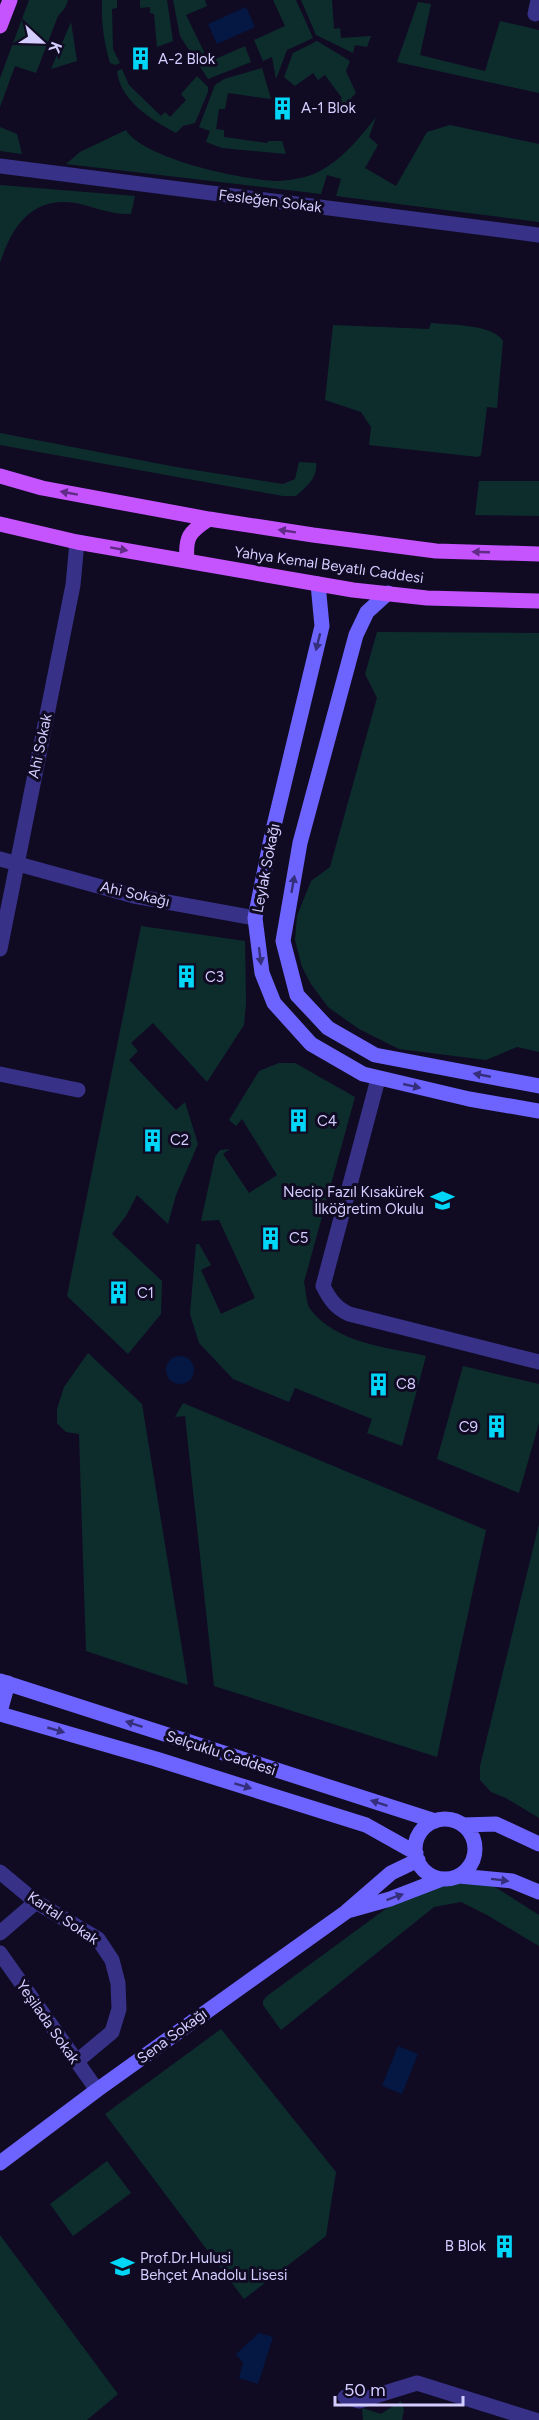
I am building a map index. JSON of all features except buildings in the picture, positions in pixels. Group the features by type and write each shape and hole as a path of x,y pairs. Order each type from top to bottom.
{"main road":[{"path":"0,26 10,0"},
{"name":"Yahya Kemal Beyatlı Caddesi","path":"0,476 42,488 209,519 436,551 539,554"},
{"path":"187,561 186,546 189,536 209,519"},
{"name":"Yahya Kemal Beyatlı Caddesi","path":"0,524 77,542 318,584 427,597 539,601"}],"street":[{"name":"Fesleğen Sokak","path":"0,166 539,235"},
{"name":"Ahi Sokak","path":"0,949 73,585 77,542"},
{"name":"Leylak Sokağı","path":"318,584 322,626 272,834 255,918 262,973 274,1003 311,1044 363,1074 469,1099 539,1111"},
{"name":"Leylak Sokağı","path":"388,593 367,612 356,635 300,843 282,942 297,994 328,1028 375,1055 539,1086"},
{"name":"Ahi Sokağı","path":"0,859 134,896 255,918"},
{"path":"0,1074 78,1090"},
{"path":"378,1078 323,1286 327,1294 336,1308 349,1314 539,1362"},
{"name":"Selçuklu Caddesi","path":"417,1857 366,1825 0,1713 4,1682 435,1821"},
{"path":"442,1879 425,1872 417,1857 417,1839 421,1832 435,1821 445,1819 463,1825 496,1824 539,1844"},
{"path":"459,1876 468,1869 475,1851 474,1841 463,1825"},
{"path":"346,1912 391,1873 417,1857"},
{"name":"Kartal Sokak","path":"0,1872 36,1902 99,1940 112,1960 118,1983 119,2009 112,2032 76,2062"},
{"path":"346,1912 390,1899 442,1879 459,1876 512,1881 539,1893"},
{"path":"0,1934 36,1902"},
{"name":"Sena Sokağı","path":"0,2163 97,2090 346,1912"},
{"name":"Yeşilada Sokak","path":"0,1953 97,2090"},
{"path":"345,2397 359,2401 417,2383 535,2420"}],"green space":[{"path":"29,0 68,0 58,16 36,73 15,66 0,107 0,78"},
{"path":"102,0 117,0 117,8 112,9 113,49 120,63 115,65 110,63 106,47"},
{"path":"140,0 167,0 173,41 157,47 154,14 150,13 150,7 140,8"},
{"path":"173,0 205,0 207,6 186,15 209,62 245,46 251,62 208,79 180,36"},
{"path":"273,0 296,0 313,38 287,50 276,79 272,57 263,61 254,40 285,26"},
{"path":"301,0 332,0 334,29 340,28 341,38 371,36 367,47 355,45 353,53 316,35"},
{"path":"418,2 431,4 420,55 485,71 500,21 539,30 539,93 397,62"},
{"path":"71,22 77,61 51,69"},
{"path":"317,41 350,61 346,71 356,93 351,98 354,102 344,111 337,103 342,98 325,75 318,80 313,73 295,86 284,77 293,53"},
{"path":"262,68 271,99 228,93 225,109 219,109 216,129 224,130 224,137 267,143 282,141 286,154 222,148 206,142 210,131 199,127 215,85 224,79"},
{"path":"122,69 129,85 161,116 165,112 170,117 186,100 181,94 197,76 208,87 208,92 195,123 183,126 176,133 148,116 124,92 117,71"},
{"path":"376,117 369,137 378,145 365,168 396,186 427,132 450,125 539,144 539,222 336,196 341,179 327,175 321,194 66,164 80,152 126,130 136,141 173,159 221,173 280,181 316,173 334,162"},
{"path":"0,127 17,134 22,154 0,151"},
{"path":"0,185 135,196 131,214 61,202 36,209 18,225 0,263"},
{"path":"431,323 481,328 498,335 503,341 497,408 487,407 481,455 478,457 369,445 371,427 361,412 325,400 333,325 429,329"},
{"path":"0,433 176,467 283,484 295,479 299,462 316,463 316,468 310,482 296,496 283,496 0,445"},
{"path":"479,481 539,481 539,516 475,515"},
{"path":"377,632 539,633 539,1052 517,1047 486,1060 399,1049 359,1029 328,1007 302,967 295,940 297,916 311,881 330,867 377,698 365,674"},
{"path":"141,926 245,941 246,1003 244,1025 207,1082 153,1023 131,1043 138,1051 129,1060 176,1110 185,1102 198,1144 176,1195 168,1224 137,1195 126,1216 112,1234 162,1281 161,1314 128,1354 67,1296"},
{"path":"279,1063 295,1063 355,1097 304,1282 310,1309 334,1330 364,1342 426,1356 402,1446 367,1433 372,1419 295,1388 289,1402 233,1379 199,1343 190,1314 196,1244 199,1244 211,1265 201,1270 221,1314 255,1298 219,1220 201,1221 215,1157 220,1150 230,1149 223,1154 249,1193 277,1175 242,1119 236,1126 229,1120 259,1071"},
{"path":"88,1353 142,1404 188,1685 86,1651 79,1434 66,1432 57,1423 57,1409 64,1387"},
{"path":"463,1366 539,1384 539,1423 519,1493 437,1459"},
{"path":"183,1403 486,1530 437,1757 214,1686 185,1416 175,1417"},
{"path":"539,1524 539,1818 506,1798 491,1792 480,1780 480,1766"},
{"path":"461,1874 484,1880 539,1915 539,1946 461,1902 434,1907 281,2030 263,2005 267,1996 410,1891 443,1875"},
{"path":"221,2029 336,2172 326,2236 244,2299 105,2114"},
{"path":"107,2161 131,2193 73,2236 50,2204"},
{"path":"0,2235 118,2394 87,2420 0,2420"},
{"path":"401,2401 404,2410 402,2420 363,2420 362,2408 381,2414"}],"water":[{"path":"246,7 255,27 217,44 208,24"},
{"path":"180,1356 190,1360 194,1370 190,1380 180,1384 170,1380 166,1370 170,1360"},
{"path":"398,2046 418,2054 402,2094 382,2086"},
{"path":"259,2333 273,2337 258,2384 239,2378 243,2363 236,2354"}],"place":[{"name":"A-2 Blok","path":"140,59"},
{"name":"A-1 Blok","path":"283,108"},
{"name":"C3","path":"187,977"},
{"name":"C4","path":"299,1121"},
{"name":"C2","path":"152,1140"},
{"name":"Necip Fazıl Kısakürek İlköğretim Okulu","path":"442,1201"},
{"name":"C5","path":"271,1238"},
{"name":"C1","path":"119,1293"},
{"name":"C8","path":"378,1384"},
{"name":"C9","path":"496,1427"},
{"name":"B Blok","path":"504,2246"},
{"name":"Prof.Dr.Hulusi Behçet Anadolu Lisesi","path":"122,2267"}]}
